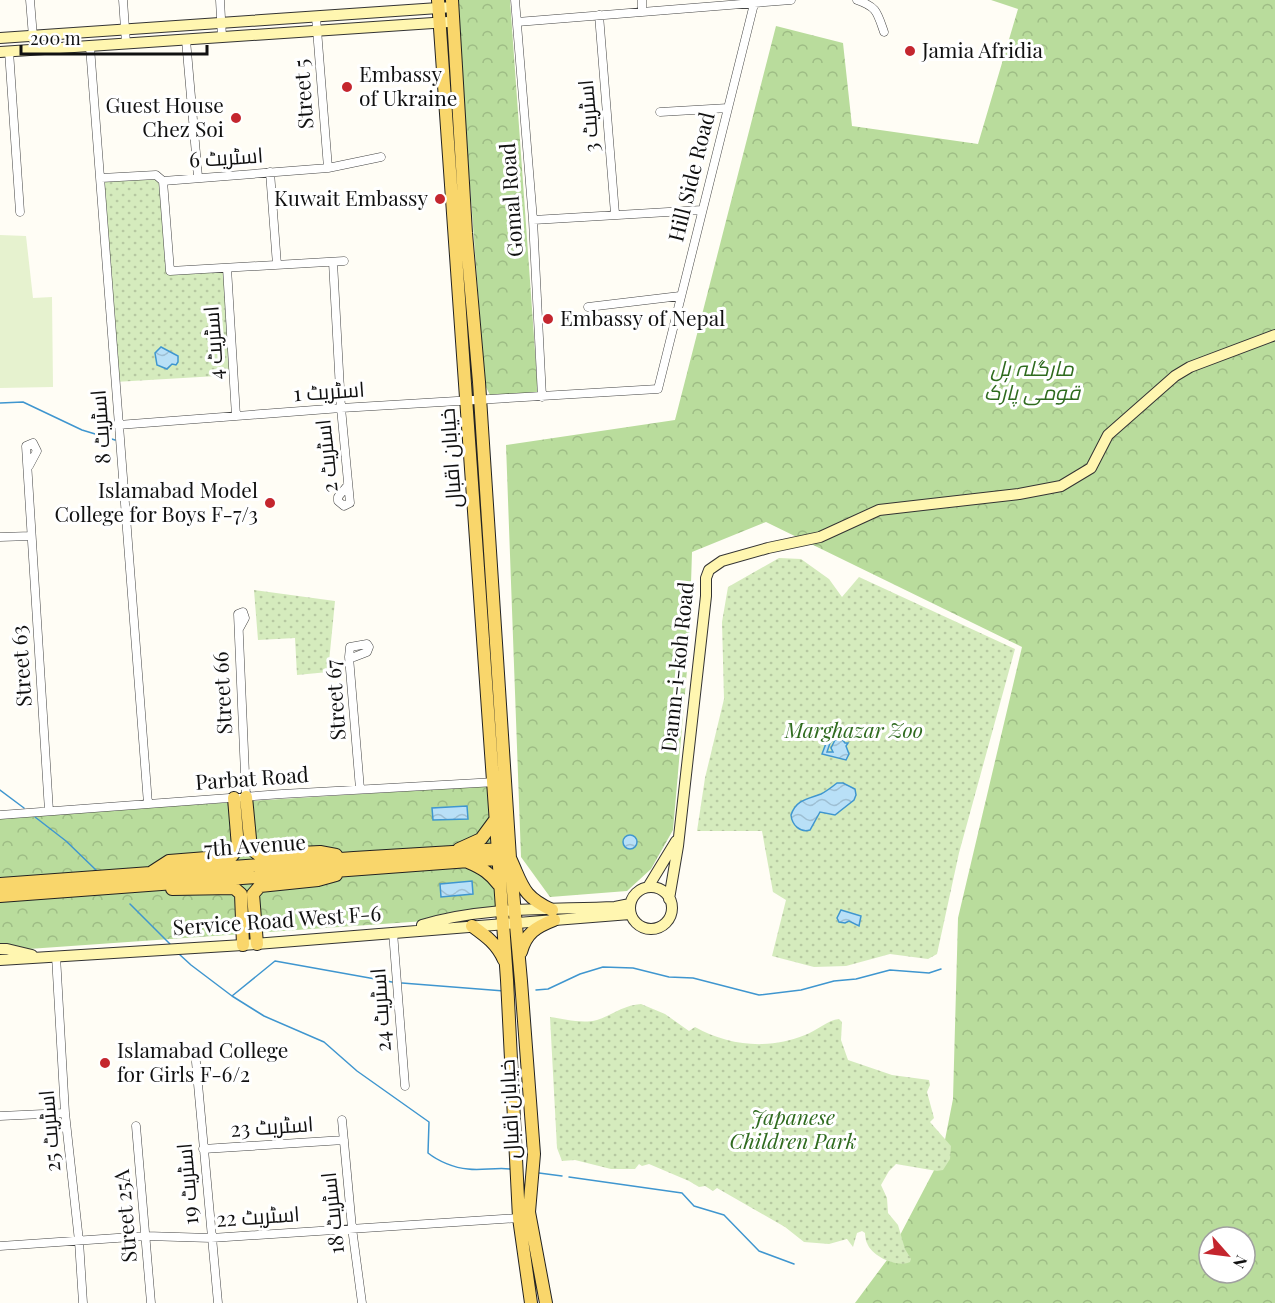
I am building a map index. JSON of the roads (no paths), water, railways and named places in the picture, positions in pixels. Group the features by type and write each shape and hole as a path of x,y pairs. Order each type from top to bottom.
{"main road":[{"name":"خیابان اقبال","path":"438,4 492,782 495,820 504,854 500,886 519,960 534,1154 530,1212 546,1303"},
{"name":"خیابان اقبال","path":"452,4 466,233 506,782 504,854 508,918 506,964 519,1218 531,1303"},
{"path":"240,797 251,849 259,855 320,852 356,863"},
{"path":"240,797 238,847 232,856 169,861 148,879 170,889 234,888 242,894 243,945"},
{"path":"453,852 481,839 495,820"},
{"name":"7th Avenue","path":"2,890 356,863 453,852 504,854"},
{"path":"504,854 526,894 553,915 530,932 524,940 519,960"},
{"name":"7th Avenue","path":"356,863 464,860 504,854"},
{"path":"464,860 485,869 500,886"},
{"path":"256,944 254,894 260,886 318,880 356,863"},
{"path":"472,926 499,948 506,964"}],"street":[{"path":"30,0 34,49"},
{"path":"123,0 126,43"},
{"path":"220,0 222,37"},
{"name":"Gomal Road","path":"515,0 533,220 542,397"},
{"path":"642,0 642,12"},
{"path":"517,21 791,0"},
{"path":"857,0 872,5 884,32"},
{"name":"Hill Side Road","path":"542,397 658,389 754,2"},
{"path":"0,38 316,17 452,4"},
{"name":"اسٹریٹ 3","path":"599,15 615,214"},
{"name":"Street 5","path":"316,17 328,168"},
{"path":"20,212 4,51 454,22"},
{"path":"186,40 198,177"},
{"name":"اسٹریٹ 8","path":"90,46 148,804"},
{"path":"660,112 728,108"},
{"name":"اسٹریٹ 6","path":"227,268 170,272 163,181 328,168 381,157"},
{"path":"270,172 277,265"},
{"path":"101,178 156,175 163,181"},
{"path":"533,220 702,210"},
{"path":"227,268 344,261"},
{"name":"اسٹریٹ 2","path":"333,262 341,408 350,502 344,506 338,501 338,497 348,484"},
{"name":"اسٹریٹ 4","path":"227,268 236,416"},
{"path":"588,307 680,297"},
{"name":"Damn-i-koh Road","path":"669,899 706,596 706,578 709,570 734,557 820,537 886,508 1027,493 1061,486 1091,468 1108,435 1175,376 1190,367 1275,335"},
{"name":"اسٹریٹ 1","path":"118,424 542,397"},
{"name":"Street 63","path":"29,466 37,451 33,443 26,446 49,811"},
{"path":"0,537 31,536"},
{"name":"Street 66","path":"239,628 246,618 243,612 238,614 240,797"},
{"name":"Street 67","path":"354,657 367,652 369,647 367,644 350,647 349,657 360,789"},
{"name":"Parbat Road","path":"0,815 360,789 506,782"},
{"path":"648,887 661,890 669,899 672,907 670,916 659,927 645,928 633,920 630,909 636,892 648,887 656,877 678,836"},
{"path":"393,932 445,918 508,918 615,907 630,909"},
{"name":"Service Road West F-6","path":"0,960 256,944 472,926 508,918"},
{"name":"اسٹریٹ 24","path":"393,932 405,1086"},
{"name":"Service Road West F-6","path":"0,949 43,957"},
{"name":"اسٹریٹ 25","path":"56,956 65,1113 79,1241 83,1303"},
{"name":"اسٹریٹ 19","path":"196,1062 218,1303"},
{"path":"0,1116 65,1113"},
{"name":"اسٹریٹ 18","path":"342,1120 362,1303"},
{"name":"Street 25A","path":"136,1126 151,1303"},
{"name":"اسٹریٹ 23","path":"203,1149 344,1140"},
{"name":"اسٹریٹ 22","path":"0,1246 146,1236 211,1238 519,1218"}],"water":[{"path":"161,347 178,356 176,365 172,364 167,369 157,365 155,353"},
{"path":"829,730 837,734 827,752 833,752 831,748 835,740 841,738 848,743 846,746 849,754 846,760 822,754 828,738 826,732"},
{"path":"837,783 843,783 855,789 854,800 835,815 820,812 810,830 806,831 797,827 791,815 796,806 823,793"},
{"path":"467,806 468,819 433,820 432,808"},
{"path":"627,835 633,835 637,842 633,849 627,849 623,845 623,839"},
{"path":"472,881 473,894 441,897 440,884"},
{"path":"841,910 861,916 859,926 849,921 839,922 837,918"}],"waterway":[{"path":"0,403 23,402 82,430 115,440"},
{"path":"0,790 24,808"},
{"path":"35,817 66,841 96,870"},
{"path":"130,904 170,944"},
{"path":"179,954 232,996 275,961 392,982"},
{"path":"536,990 548,989 580,974 603,967 633,968 669,977 693,978 759,995 801,990 890,970 929,973 941,969"},
{"path":"402,983 504,991"},
{"path":"232,996 264,1016 324,1042 357,1071 429,1122 428,1153 436,1159 463,1168 511,1169"},
{"path":"539,1173 562,1176"},
{"path":"569,1177 682,1193 694,1206 724,1215 759,1251 794,1264"}],"place":[{"name":"Jamia Afridia","path":"910,51"},
{"name":"Embassy of Ukraine","path":"347,87"},
{"name":"Guest House Chez Soi","path":"236,118"},
{"name":"Kuwait Embassy","path":"440,199"},
{"name":"Embassy of Nepal","path":"548,319"},
{"name":"Islamabad Model College for Boys F-7/3","path":"270,503"},
{"name":"Islamabad College for Girls F-6/2","path":"105,1063"}],"park label":[{"name":"مارگلہ ہل قومی پارک","path":"1032,381"},
{"name":"Marghazar Zoo","path":"854,731"},
{"name":"Japanese Children Park","path":"793,1130"}]}
